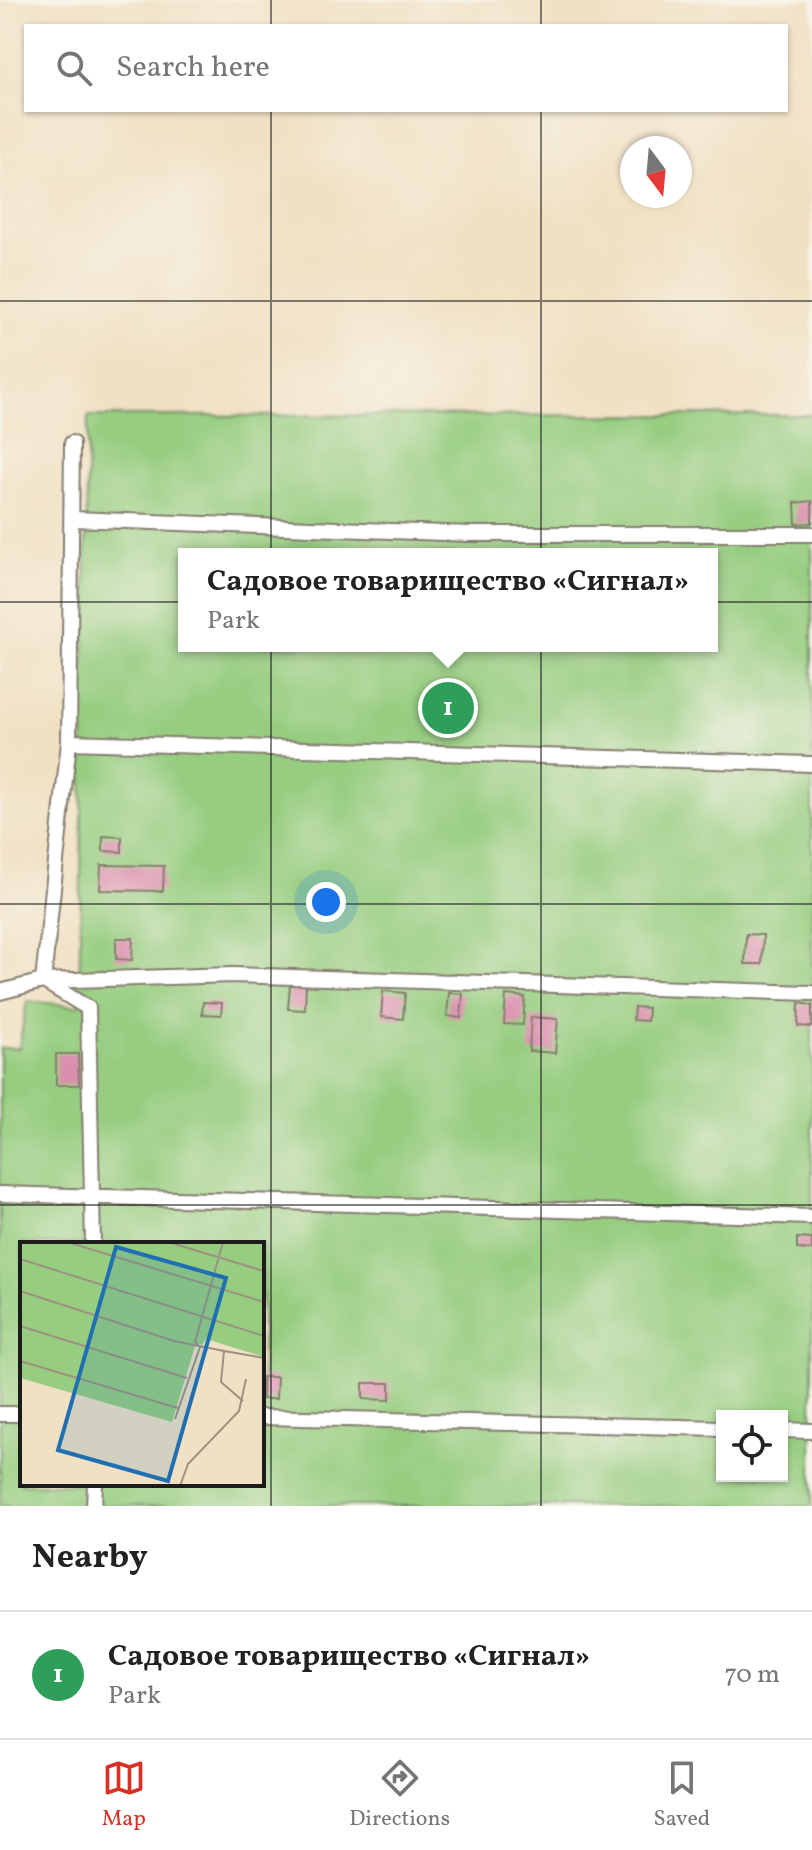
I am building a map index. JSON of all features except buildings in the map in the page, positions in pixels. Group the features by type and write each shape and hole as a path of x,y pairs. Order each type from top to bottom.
{"lane":[{"path":"43,981 69,742 72,443"},
{"path":"73,519 470,534 812,534"},
{"path":"69,742 812,764"},
{"path":"0,992 43,981 232,975 812,993"},
{"path":"43,981 88,1008 93,1242"},
{"path":"0,1194 812,1217"},
{"path":"264,1417 716,1428"},
{"path":"788,1430 812,1431"},
{"path":"94,1506 95,1486"}],"green space":[{"path":"812,415 812,1506 0,1506 0,1048 19,1048 27,1001 79,1006 88,416"}],"place":[{"name":"Садовое товарищество «Сигнал»","path":"448,708"}]}
